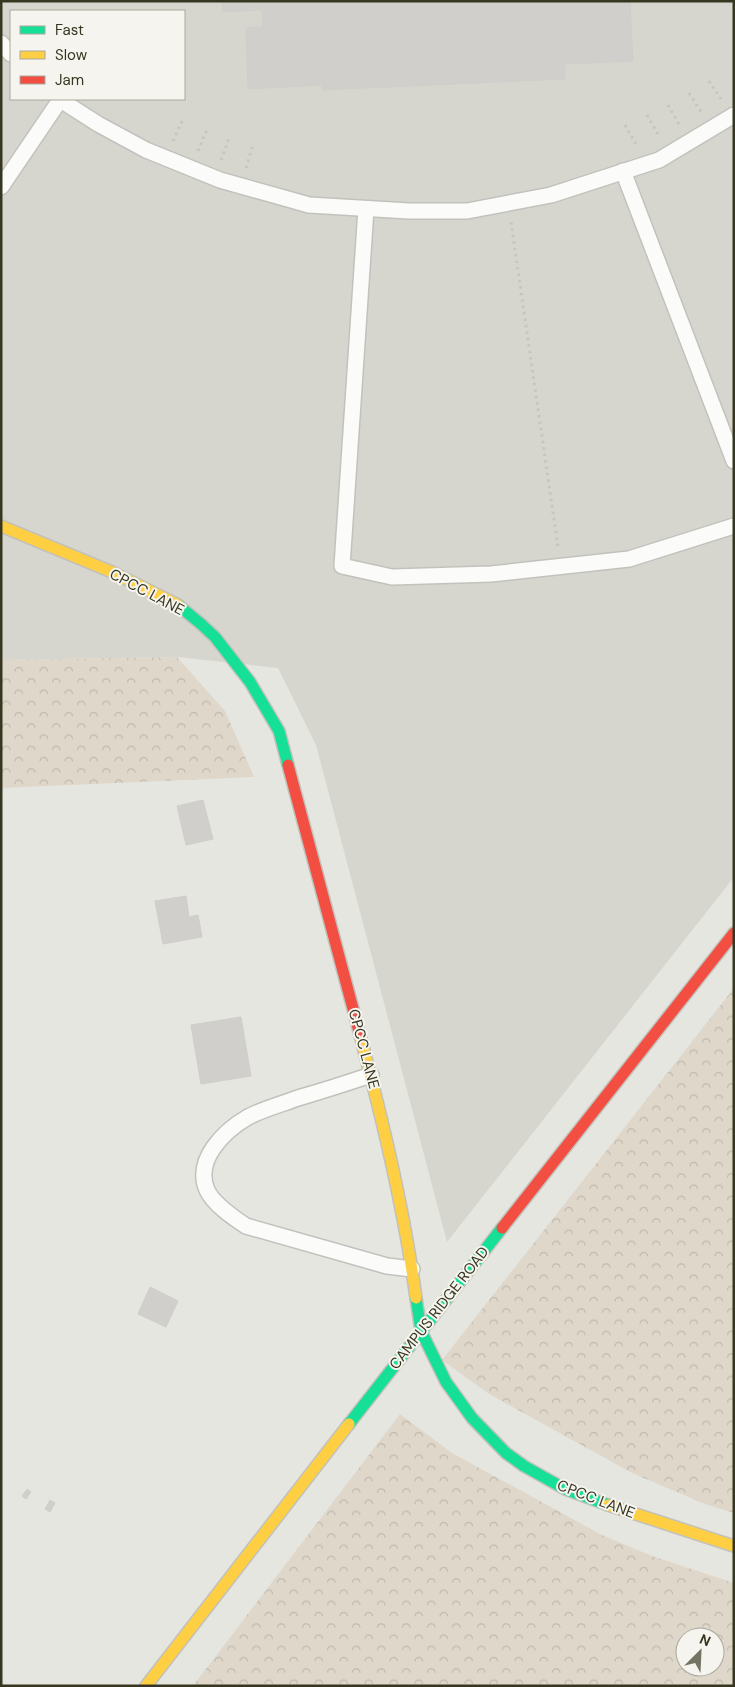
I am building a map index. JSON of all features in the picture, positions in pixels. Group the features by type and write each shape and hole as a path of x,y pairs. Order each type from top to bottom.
{"street":[{"name":"CPCC LANE","path":"1,526 155,592 186,611 216,639 236,662 261,698 278,731 386,1129 410,1252 421,1331 446,1382 472,1418 506,1453 524,1466 565,1489 601,1503 734,1546"},
{"name":"CAMPUS RIDGE ROAD","path":"146,1686 421,1331 734,933"}],"lane":[{"path":"1,43 10,53"},
{"path":"1,187 60,100 98,124 146,150 215,177 309,205 409,211 467,211 551,195 659,160 734,116"},
{"path":"623,171 734,461"},
{"path":"366,209 342,566 392,577 491,574 629,559 734,526"},
{"path":"371,1075 248,1117 226,1134 210,1153 203,1173 207,1191 226,1214 246,1226 387,1266 412,1269"}],"path":[{"path":"166,158 184,117"},
{"path":"215,177 230,136"},
{"path":"511,218 560,566"}],"shaded area":[{"path":"1,1 734,1 734,877 447,1242 316,745 278,668 177,657 1,660"}],"green space":[{"path":"177,657 225,711 254,777 1,788 1,660"},
{"path":"734,988 734,1513 705,1504 632,1473 489,1394 442,1360"},
{"path":"400,1414 452,1453 602,1535 652,1556 734,1583 734,1686 193,1686"}],"building":[{"path":"222,1 630,1 633,61 565,64 565,79 322,90 322,85 248,89 246,28 263,27 262,10 223,12"},
{"path":"203,800 213,839 186,845 177,806"},
{"path":"186,896 189,917 198,915 202,937 163,944 155,901"},
{"path":"241,1017 251,1076 201,1084 191,1025"},
{"path":"150,1287 178,1301 166,1327 138,1314"},
{"path":"27,1489 31,1492 26,1499 22,1496"},
{"path":"50,1500 55,1503 50,1512 45,1509"}],"traffic: fast":[{"path":"178,605 215,637 250,682 279,731 288,765"},
{"path":"349,1424 502,1228"},
{"path":"416,1298 421,1331 446,1382 472,1418 506,1453 524,1466 565,1489 608,1505"}],"traffic: slow":[{"path":"1,526 112,572 178,605"},
{"path":"360,1035 392,1166 416,1298"},
{"path":"146,1686 349,1424"},
{"path":"608,1505 734,1546"}],"traffic: jam":[{"path":"288,765 360,1035"},
{"path":"502,1228 734,933"}]}
